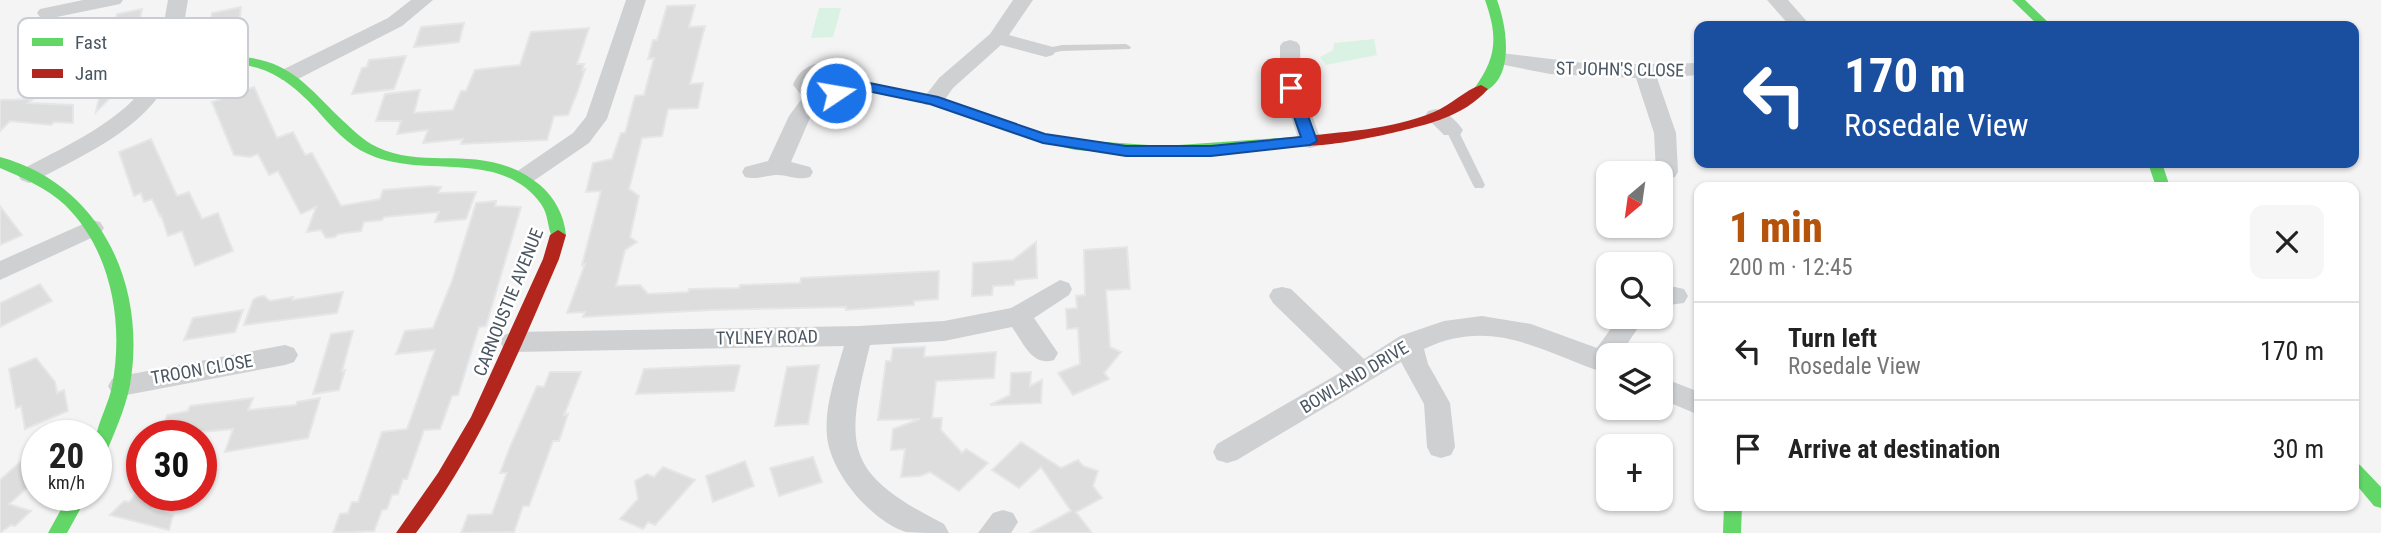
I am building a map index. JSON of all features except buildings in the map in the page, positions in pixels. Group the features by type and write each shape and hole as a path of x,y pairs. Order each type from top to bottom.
{"street":[{"path":"57,8 113,0"},
{"path":"174,18 178,0"},
{"path":"289,75 395,22 423,0"},
{"path":"524,177 581,138 596,119 636,0"},
{"path":"933,100 946,83 997,38 1023,0"},
{"path":"777,167 800,116 816,94 808,91 804,85 806,78 819,68 830,66 848,71 852,76 850,83 933,100 1043,139 1126,151 1211,151 1444,123 1492,77 1501,59 1503,36 1491,0"},
{"path":"1777,0 1796,21"},
{"path":"2018,0 2041,21"},
{"path":"997,38 1046,51"},
{"path":"1310,141 1295,104 1283,45 1313,44"},
{"name":"ST JOHN'S CLOSE","path":"1501,59 1566,70 1645,73 1694,69"},
{"name":"CARNOUSTIE AVENUE","path":"248,63 262,64 289,75 359,143 378,153 405,159 489,165 524,177 538,188 557,216 558,238 473,439 433,501 405,533"},
{"path":"1645,73 1665,133 1666,161"},
{"path":"29,176 85,144 131,111 144,98"},
{"path":"0,162 71,201 92,228 113,268 124,315 121,386 109,420"},
{"path":"753,172 777,167 802,172"},
{"path":"0,271 92,228"},
{"name":"TYLNEY ROAD","path":"513,342 859,336 944,331 1018,316 1060,289"},
{"path":"1282,296 1362,373"},
{"path":"1018,316 1045,353"},
{"name":"BOWLAND DRIVE","path":"1227,452 1409,344 1445,331 1480,326 1520,331 1555,340 1596,359"},
{"path":"859,336 840,417 842,444 849,467 869,493 934,533"},
{"path":"1409,344 1415,366 1437,403 1441,447"},
{"name":"TROON CLOSE","path":"121,386 285,355"},
{"path":"1673,392 1694,402"},
{"path":"2359,476 2381,500"},
{"path":"57,533 70,511"},
{"path":"1732,533 1733,511"}],"lane":[{"path":"1046,51 1062,48 1126,47"},
{"path":"1444,123 1479,185"}],"green space":[{"path":"819,8 841,8 833,37 811,38"},
{"path":"1374,39 1377,55 1326,65 1320,57 1333,50 1334,43"}],"traffic: fast":[{"path":"1481,89 1489,80 1499,58 1500,35 1491,0"},
{"path":"2018,0 2041,21"},
{"path":"248,61 276,68 291,77 357,142 378,153 398,158 484,165 504,169 522,178 547,202 555,217 558,235"},
{"path":"851,83 934,100 1039,137 1075,145 1164,151 1295,142"},
{"path":"0,162 45,184 70,201 87,219 111,262 123,311 125,336 121,385 110,420"},
{"path":"2157,168 2161,182"},
{"path":"2359,476 2381,500"},
{"path":"57,533 70,511"},
{"path":"1732,533 1733,511"}],"traffic: jam":[{"path":"1295,142 1368,134 1417,123 1462,104 1481,89"},
{"path":"405,533 445,478 478,421 551,259 558,235"}],"route":[{"path":"836,93 850,83 933,100 1043,139 1126,151 1178,152 1310,141 1291,88"}]}
